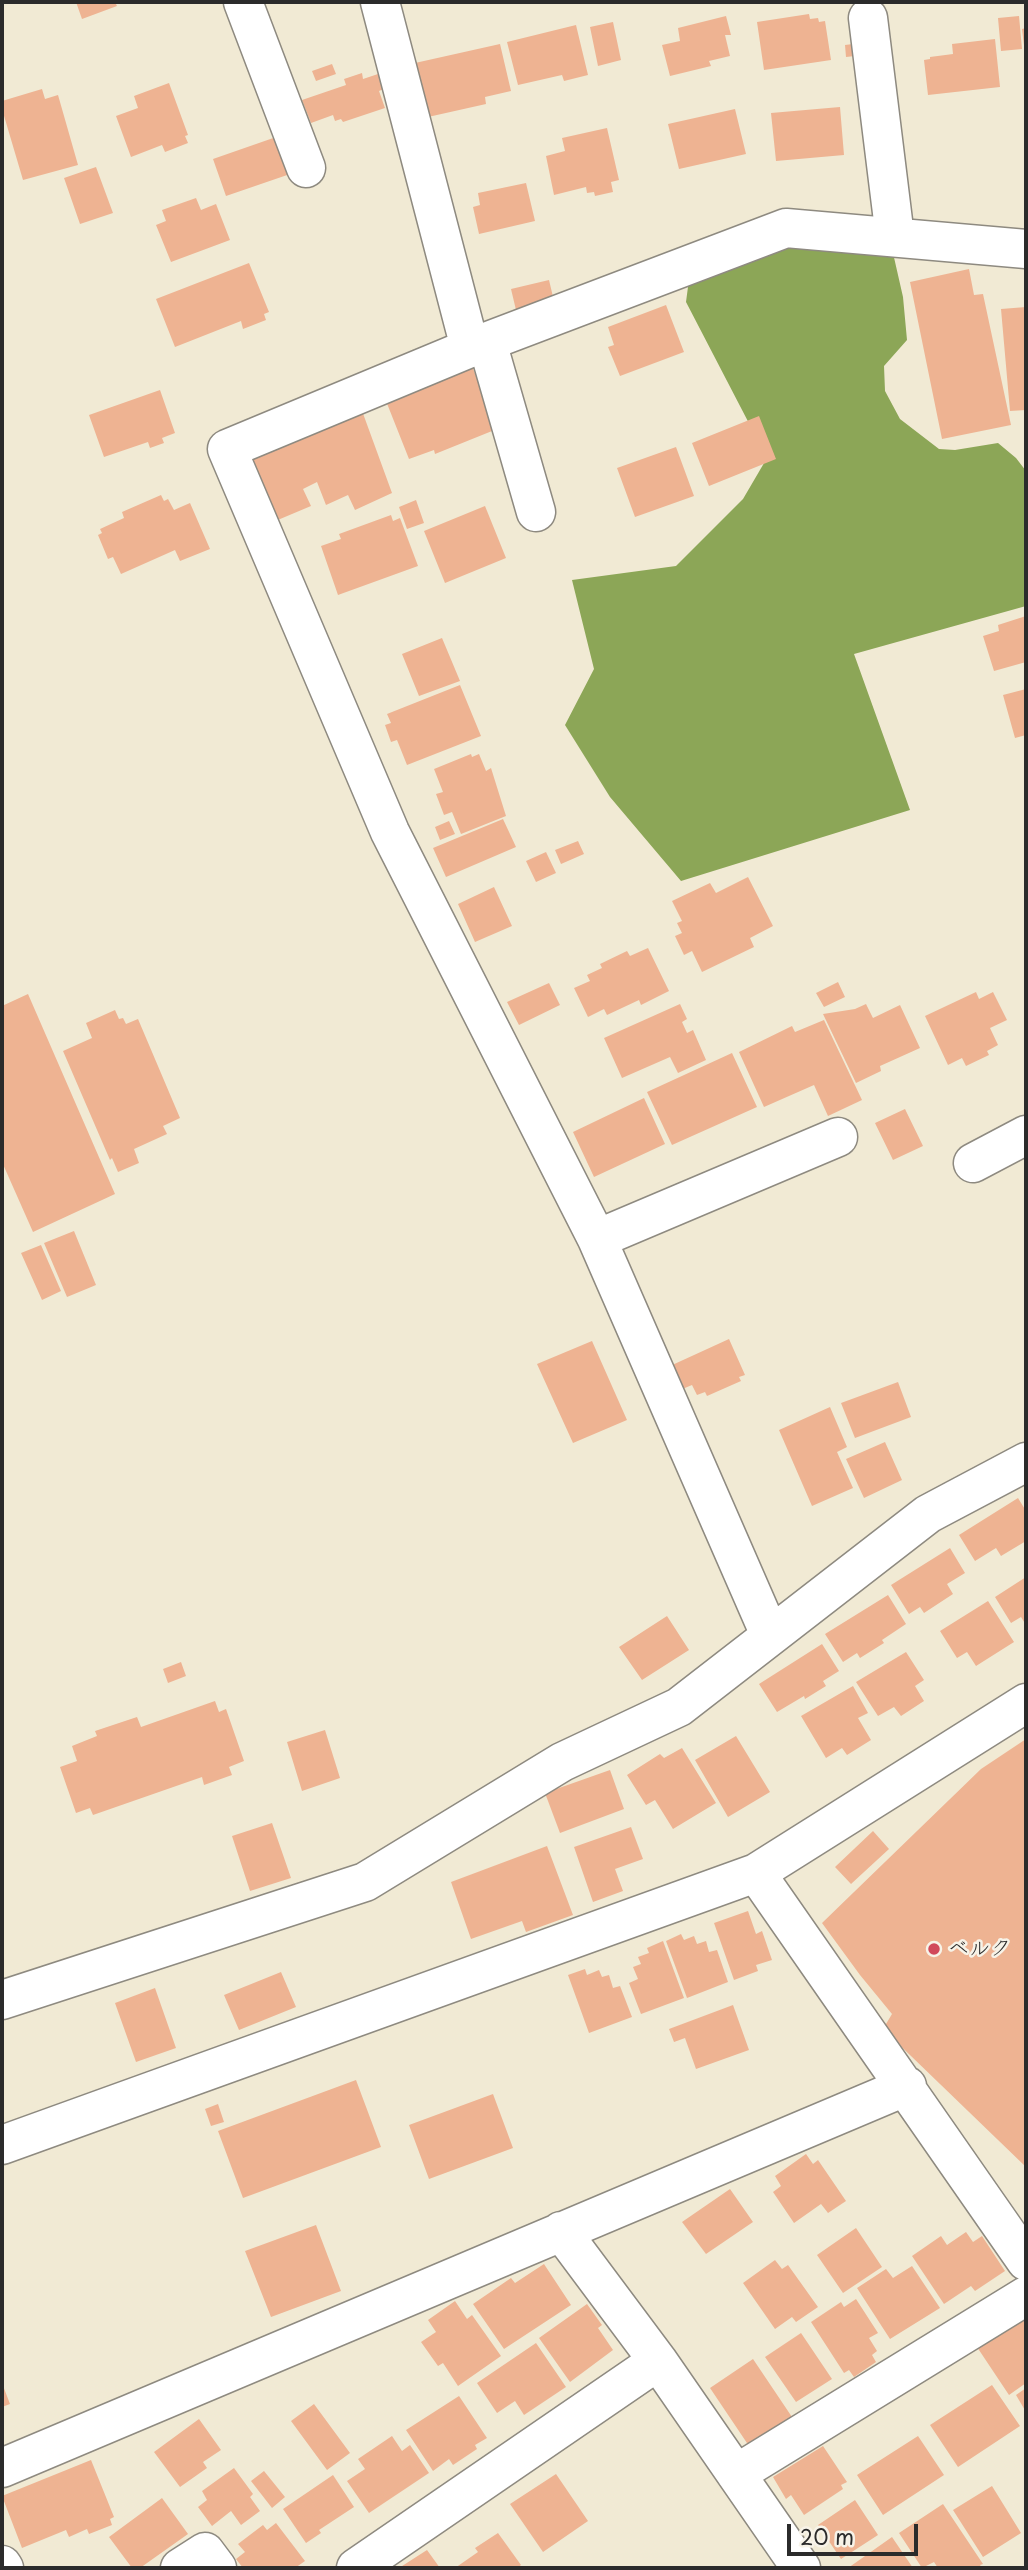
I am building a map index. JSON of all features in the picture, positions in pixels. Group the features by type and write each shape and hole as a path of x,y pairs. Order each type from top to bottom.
{"street":[{"path":"243,2 306,168"},
{"path":"380,2 479,345 536,512"},
{"path":"868,18 895,237"},
{"path":"771,1635 597,1239 390,832 227,449 479,345 786,228 1026,249"},
{"path":"973,1163 1026,1135"},
{"path":"597,1239 838,1137"},
{"path":"2,2000 365,1882 562,1762 679,1707 928,1514 1026,1462"},
{"path":"2,2145 756,1872 1026,1703"},
{"path":"756,1872 1026,2261"},
{"path":"2,2468 906,2086"},
{"path":"561,2231 658,2361 736,2474 786,2563"},
{"path":"736,2474 1026,2296"},
{"path":"356,2568 658,2361"},
{"path":"180,2568 205,2552 217,2568"}],"green space":[{"path":"792,238 893,253 903,297 907,340 884,366 885,391 900,419 939,449 955,450 998,443 1016,458 1026,471 1026,606 854,654 910,810 681,881 610,797 565,725 594,669 572,580 676,566 743,499 767,458 686,302 690,272"}],"building":[{"path":"76,2 115,2 117,6 82,19"},
{"path":"809,14 810,19 825,21 831,60 764,70 757,22"},
{"path":"726,16 731,35 725,35 730,56 709,61 711,66 670,76 662,45 680,41 678,28"},
{"path":"1019,16 1022,49 1001,51 998,18"},
{"path":"613,22 621,60 598,66 590,27"},
{"path":"576,25 588,75 564,81 562,75 518,85 507,42"},
{"path":"1026,28 1026,54 1025,54 1022,29"},
{"path":"995,39 1000,87 928,95 924,60 953,54 952,44"},
{"path":"500,44 511,91 485,97 486,104 428,117 415,63"},
{"path":"853,44 855,56 846,57 845,45"},
{"path":"332,64 336,74 316,81 312,71"},
{"path":"362,73 363,79 381,73 386,88 379,91 385,108 343,122 341,119 335,121 333,115 311,123 302,100 346,85 344,79"},
{"path":"169,83 188,135 185,136 188,143 165,152 162,145 131,157 116,116 138,108 134,96"},
{"path":"42,89 45,99 58,95 78,165 23,180 2,101"},
{"path":"840,107 844,155 776,161 771,113"},
{"path":"735,109 746,154 679,169 668,124"},
{"path":"607,128 619,180 611,182 613,192 595,196 594,192 587,193 586,187 554,195 546,156 565,151 562,138"},
{"path":"279,136 293,173 226,196 213,159"},
{"path":"96,167 113,213 80,224 64,178"},
{"path":"526,183 535,221 479,234 473,207 480,205 478,193"},
{"path":"196,198 201,210 216,204 230,240 171,262 156,225 166,221 162,210"},
{"path":"249,263 269,312 264,314 266,320 243,329 241,321 175,347 156,299"},
{"path":"969,269 974,295 983,294 1011,425 942,439 910,282"},
{"path":"549,280 554,301 516,310 511,289"},
{"path":"666,305 684,352 620,376 608,347 614,345 608,327"},
{"path":"1026,307 1026,410 1010,411 1001,309"},
{"path":"472,366 497,429 435,454 434,450 409,459 386,401"},
{"path":"160,390 175,433 162,438 164,443 150,448 148,442 104,457 89,415"},
{"path":"361,408 392,493 355,510 348,495 326,505 317,482 303,489 311,506 273,522 248,457"},
{"path":"759,416 776,459 709,486 692,443"},
{"path":"676,447 694,496 635,517 617,468"},
{"path":"161,495 164,501 168,499 174,510 190,503 210,549 180,561 175,550 121,574 113,557 108,559 98,535 102,533 100,529 124,518 122,512"},
{"path":"416,500 424,523 407,529 399,507"},
{"path":"485,506 506,558 445,583 424,531"},
{"path":"391,515 393,521 400,518 418,566 338,595 321,546 341,539 339,534"},
{"path":"1026,616 1026,662 994,671 983,636 999,631 998,625"},
{"path":"442,638 460,681 419,696 402,654"},
{"path":"460,685 481,736 407,765 397,740 391,742 385,725 391,723 387,714"},
{"path":"1026,689 1026,735 1015,738 1003,695"},
{"path":"471,754 472,757 479,754 486,771 491,768 506,816 461,834 452,812 444,815 436,794 443,792 434,769"},
{"path":"503,819 516,847 446,877 433,848"},
{"path":"449,821 455,834 440,840 435,827"},
{"path":"578,841 584,854 561,864 555,850"},
{"path":"546,852 556,873 536,882 526,861"},
{"path":"748,877 773,926 750,938 754,947 702,972 692,951 684,955 675,936 682,933 677,923 682,921 672,901 710,883 716,893"},
{"path":"494,887 512,926 475,942 458,904"},
{"path":"648,948 669,991 641,1005 639,1000 607,1015 604,1009 588,1017 574,988 590,981 587,975 602,968 600,964 627,951 630,956"},
{"path":"838,982 845,997 824,1007 816,993"},
{"path":"549,983 560,1005 519,1025 507,1002"},
{"path":"976,992 979,999 993,992 1007,1020 990,1028 998,1045 987,1051 989,1055 966,1066 962,1058 948,1065 925,1016"},
{"path":"28,994 115,1194 33,1232 2,1162 2,1006"},
{"path":"680,1004 687,1019 682,1022 687,1033 693,1030 706,1060 678,1073 670,1057 622,1078 604,1038"},
{"path":"866,1004 873,1018 900,1005 920,1048 880,1066 881,1071 856,1083 823,1014 855,1009"},
{"path":"115,1010 119,1019 123,1018 126,1024 138,1019 180,1118 163,1126 167,1134 134,1149 139,1163 118,1172 112,1158 110,1160 63,1051 92,1038 86,1023"},
{"path":"824,1020 862,1100 828,1116 814,1085 764,1107 739,1052 792,1026 795,1032"},
{"path":"732,1053 757,1107 672,1145 647,1092"},
{"path":"644,1098 665,1144 594,1177 573,1132"},
{"path":"905,1109 923,1146 893,1160 875,1123"},
{"path":"74,1231 96,1285 67,1297 44,1243"},
{"path":"41,1245 61,1291 42,1300 21,1253"},
{"path":"729,1339 745,1375 739,1377 741,1381 707,1396 705,1392 697,1395 692,1385 680,1390 670,1366"},
{"path":"592,1341 627,1420 573,1443 537,1364"},
{"path":"898,1382 911,1417 855,1438 841,1403"},
{"path":"830,1407 847,1447 837,1452 853,1488 812,1506 779,1430"},
{"path":"885,1442 902,1480 864,1498 846,1459"},
{"path":"1018,1498 1026,1511 1026,1541 1001,1556 996,1548 975,1561 959,1535"},
{"path":"950,1548 965,1573 947,1584 953,1594 924,1613 920,1607 909,1614 891,1585"},
{"path":"1026,1577 1026,1625 1021,1617 1011,1623 995,1597"},
{"path":"888,1595 906,1624 882,1640 884,1643 860,1658 857,1653 843,1662 825,1634"},
{"path":"988,1601 1014,1642 976,1666 967,1652 957,1658 940,1631"},
{"path":"667,1616 689,1650 642,1680 619,1647"},
{"path":"822,1644 839,1671 823,1681 826,1686 777,1712 759,1684"},
{"path":"906,1652 924,1680 915,1686 924,1701 901,1716 894,1707 878,1716 856,1682"},
{"path":"181,1662 186,1676 168,1683 163,1669"},
{"path":"853,1686 868,1713 858,1718 871,1740 847,1755 842,1748 826,1758 801,1716"},
{"path":"215,1701 219,1712 226,1709 244,1761 229,1767 232,1775 204,1785 202,1777 93,1815 90,1808 76,1813 60,1767 77,1761 72,1746 97,1736 95,1731 137,1717 141,1727"},
{"path":"325,1730 340,1778 302,1791 287,1742"},
{"path":"736,1736 770,1792 728,1817 695,1760"},
{"name":"ベルク","path":"1026,1739 1026,2167 883,2029 892,2014 822,1923 981,1769"},
{"path":"682,1748 716,1803 673,1829 655,1800 646,1805 627,1775 660,1754 664,1758"},
{"path":"610,1770 624,1809 560,1833 545,1793"},
{"path":"272,1823 291,1878 250,1891 232,1836"},
{"path":"631,1827 643,1859 615,1869 623,1891 593,1902 574,1847"},
{"path":"873,1831 889,1849 851,1884 835,1867"},
{"path":"547,1846 573,1915 526,1932 522,1921 471,1939 451,1882"},
{"path":"748,1911 756,1934 762,1931 772,1960 756,1965 758,1971 734,1980 714,1923"},
{"path":"681,1934 684,1940 694,1936 697,1944 706,1941 709,1952 717,1950 728,1982 687,1998 666,1941"},
{"path":"663,1941 684,1998 641,2014 629,1983 638,1979 633,1967 641,1964 638,1957 649,1953 647,1948"},
{"path":"585,1969 587,1975 599,1970 602,1977 609,1975 613,1988 620,1986 632,2017 589,2033 568,1975"},
{"path":"281,1972 296,2007 239,2030 224,1995"},
{"path":"155,1988 176,2048 136,2062 115,2003"},
{"path":"733,2005 749,2050 696,2069 685,2038 674,2042 669,2029"},
{"path":"356,2080 381,2147 243,2198 218,2131"},
{"path":"493,2094 513,2148 429,2179 409,2125"},
{"path":"218,2104 224,2122 211,2126 205,2109"},
{"path":"806,2154 813,2164 818,2160 846,2201 828,2213 821,2204 794,2223 773,2192 781,2186 775,2176"},
{"path":"730,2189 753,2222 706,2254 682,2222"},
{"path":"316,2225 341,2291 271,2317 245,2251"},
{"path":"856,2228 882,2267 843,2293 817,2255"},
{"path":"966,2232 973,2242 982,2236 1005,2271 975,2291 971,2286 944,2304 912,2256 941,2236 947,2245"},
{"path":"775,2260 782,2269 788,2265 818,2307 796,2322 792,2317 775,2329 743,2283"},
{"path":"544,2264 571,2305 504,2349 473,2304 511,2278 515,2283"},
{"path":"912,2266 940,2308 890,2339 857,2288 886,2269 893,2278"},
{"path":"856,2299 878,2333 869,2338 877,2351 872,2355 876,2362 854,2377 849,2370 844,2373 811,2322 841,2302 844,2307"},
{"path":"455,2301 467,2319 472,2315 501,2356 458,2386 443,2363 438,2366 421,2342 436,2332 428,2320"},
{"path":"587,2304 602,2325 598,2328 613,2350 570,2382 539,2338"},
{"path":"1026,2310 1026,2383 1009,2395 975,2344"},
{"path":"801,2333 832,2379 796,2402 765,2357"},
{"path":"536,2343 566,2387 524,2415 515,2401 497,2413 477,2383"},
{"path":"753,2359 792,2417 749,2446 710,2388"},
{"path":"2,2383 10,2404 2,2407"},
{"path":"992,2385 1020,2426 958,2467 930,2425"},
{"path":"1026,2388 1026,2412 1016,2395"},
{"path":"459,2396 487,2438 475,2445 477,2449 453,2465 449,2459 433,2471 406,2430"},
{"path":"314,2404 350,2453 327,2470 291,2421"},
{"path":"199,2419 221,2450 203,2462 207,2468 180,2487 154,2452"},
{"path":"392,2436 402,2451 410,2445 429,2473 369,2513 347,2481 365,2469 358,2459"},
{"path":"918,2436 944,2475 883,2515 857,2475"},
{"path":"823,2446 847,2482 841,2485 843,2489 804,2515 791,2495 786,2499 773,2477"},
{"path":"91,2460 114,2517 110,2519 112,2525 89,2534 87,2529 69,2537 66,2530 22,2548 2,2496"},
{"path":"234,2468 253,2494 250,2497 260,2511 241,2525 231,2511 212,2526 198,2507 207,2500 202,2491"},
{"path":"264,2471 285,2497 272,2508 251,2481"},
{"path":"556,2474 588,2521 543,2552 510,2504"},
{"path":"333,2475 354,2507 319,2530 321,2533 306,2543 283,2509"},
{"path":"992,2486 1021,2533 983,2557 953,2510"},
{"path":"162,2498 188,2534 140,2568 132,2568 109,2537"},
{"path":"855,2500 878,2535 841,2559 818,2525"},
{"path":"943,2504 983,2564 980,2565 982,2568 938,2568 934,2562 922,2568 899,2533"},
{"path":"276,2523 305,2561 295,2568 243,2568 236,2559 245,2552 238,2544 263,2525 267,2530"},
{"path":"498,2533 521,2565 517,2568 455,2568 478,2552 475,2548"},
{"path":"892,2537 913,2568 848,2568"},
{"path":"427,2550 440,2568 399,2568"}],"place":[{"name":"ベルク","path":"934,1949"}]}
